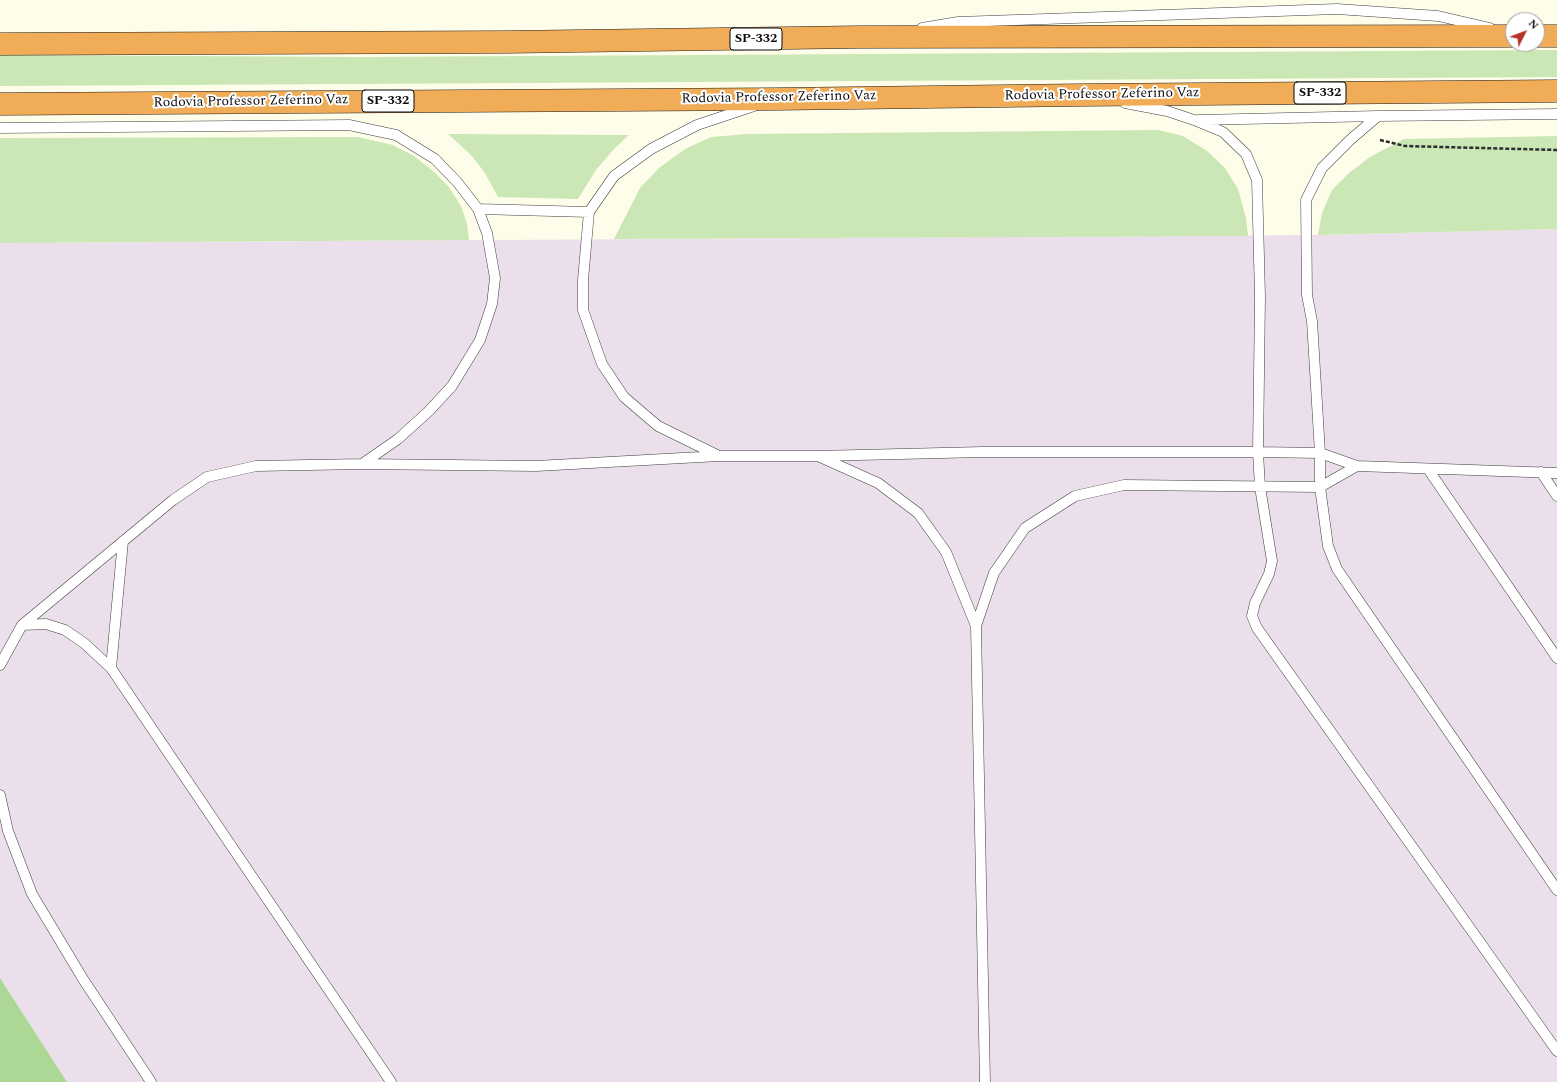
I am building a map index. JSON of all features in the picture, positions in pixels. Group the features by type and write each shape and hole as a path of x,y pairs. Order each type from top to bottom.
{"highway":[{"name":"SP-332","path":"0,44 499,42 860,37 1505,35"},
{"path":"1545,36 1557,36"},
{"name":"Rodovia Professor Zeferino Vaz","path":"0,104 776,99 1557,91"}],"lane":[{"path":"1082,95 1167,111 1194,120 1223,132 1246,154 1257,180 1260,296 1258,452 1260,487 1272,561 1269,574 1255,604 1252,616 1257,628 1557,1051"},
{"path":"719,456 658,426 624,397 602,364 583,310 583,280 588,212 614,176 651,149 697,125 776,99"},
{"path":"1194,120 1557,114"},
{"path":"1378,116 1350,140 1322,168 1306,200 1307,294 1312,321 1320,453 1320,487 1328,546 1337,569 1557,890"},
{"path":"0,128 349,125 396,135 435,159 458,183 478,210 487,233 495,278 492,304 480,340 452,386 429,411 398,439 362,464"},
{"path":"478,210 588,212"},
{"path":"0,665 22,625 173,500 207,477 256,466 362,464 536,466 719,456 817,456 983,452 1258,452 1320,453 1358,466 1557,473"},
{"path":"817,456 878,483 918,513 946,552 976,626"},
{"path":"985,1082 976,626 994,573 1025,528 1075,496 1124,484 1320,487 1358,466"},
{"path":"1428,469 1557,658"},
{"path":"1541,472 1557,496"},
{"path":"111,668 123,541"},
{"path":"22,625 46,624 66,630 84,643 111,668 391,1082"},
{"path":"0,795 8,831 32,894 83,979 151,1082"}],"path":[{"path":"1405,146 1557,150"}],"shaded area":[{"path":"1557,229 1557,1082 67,1082 0,978 0,243 1318,235"}],"green space":[{"path":"1505,50 1505,52 1545,52 1545,50 1557,50 1557,77 0,86 0,55 362,57"},
{"path":"1158,130 1183,136 1207,151 1225,168 1238,189 1246,218 1248,236 614,239 640,188 659,168 685,149 711,137 747,134"},
{"path":"448,134 629,135 614,149 596,170 578,199 498,197 485,173 471,155"},
{"path":"1557,136 1557,229 1318,235 1322,213 1332,190 1349,173 1370,157 1404,139"},
{"path":"358,137 393,145 414,156 433,171 449,187 461,206 467,224 469,240 0,243 0,138"},
{"path":"0,978 67,1082 0,1082"}]}
